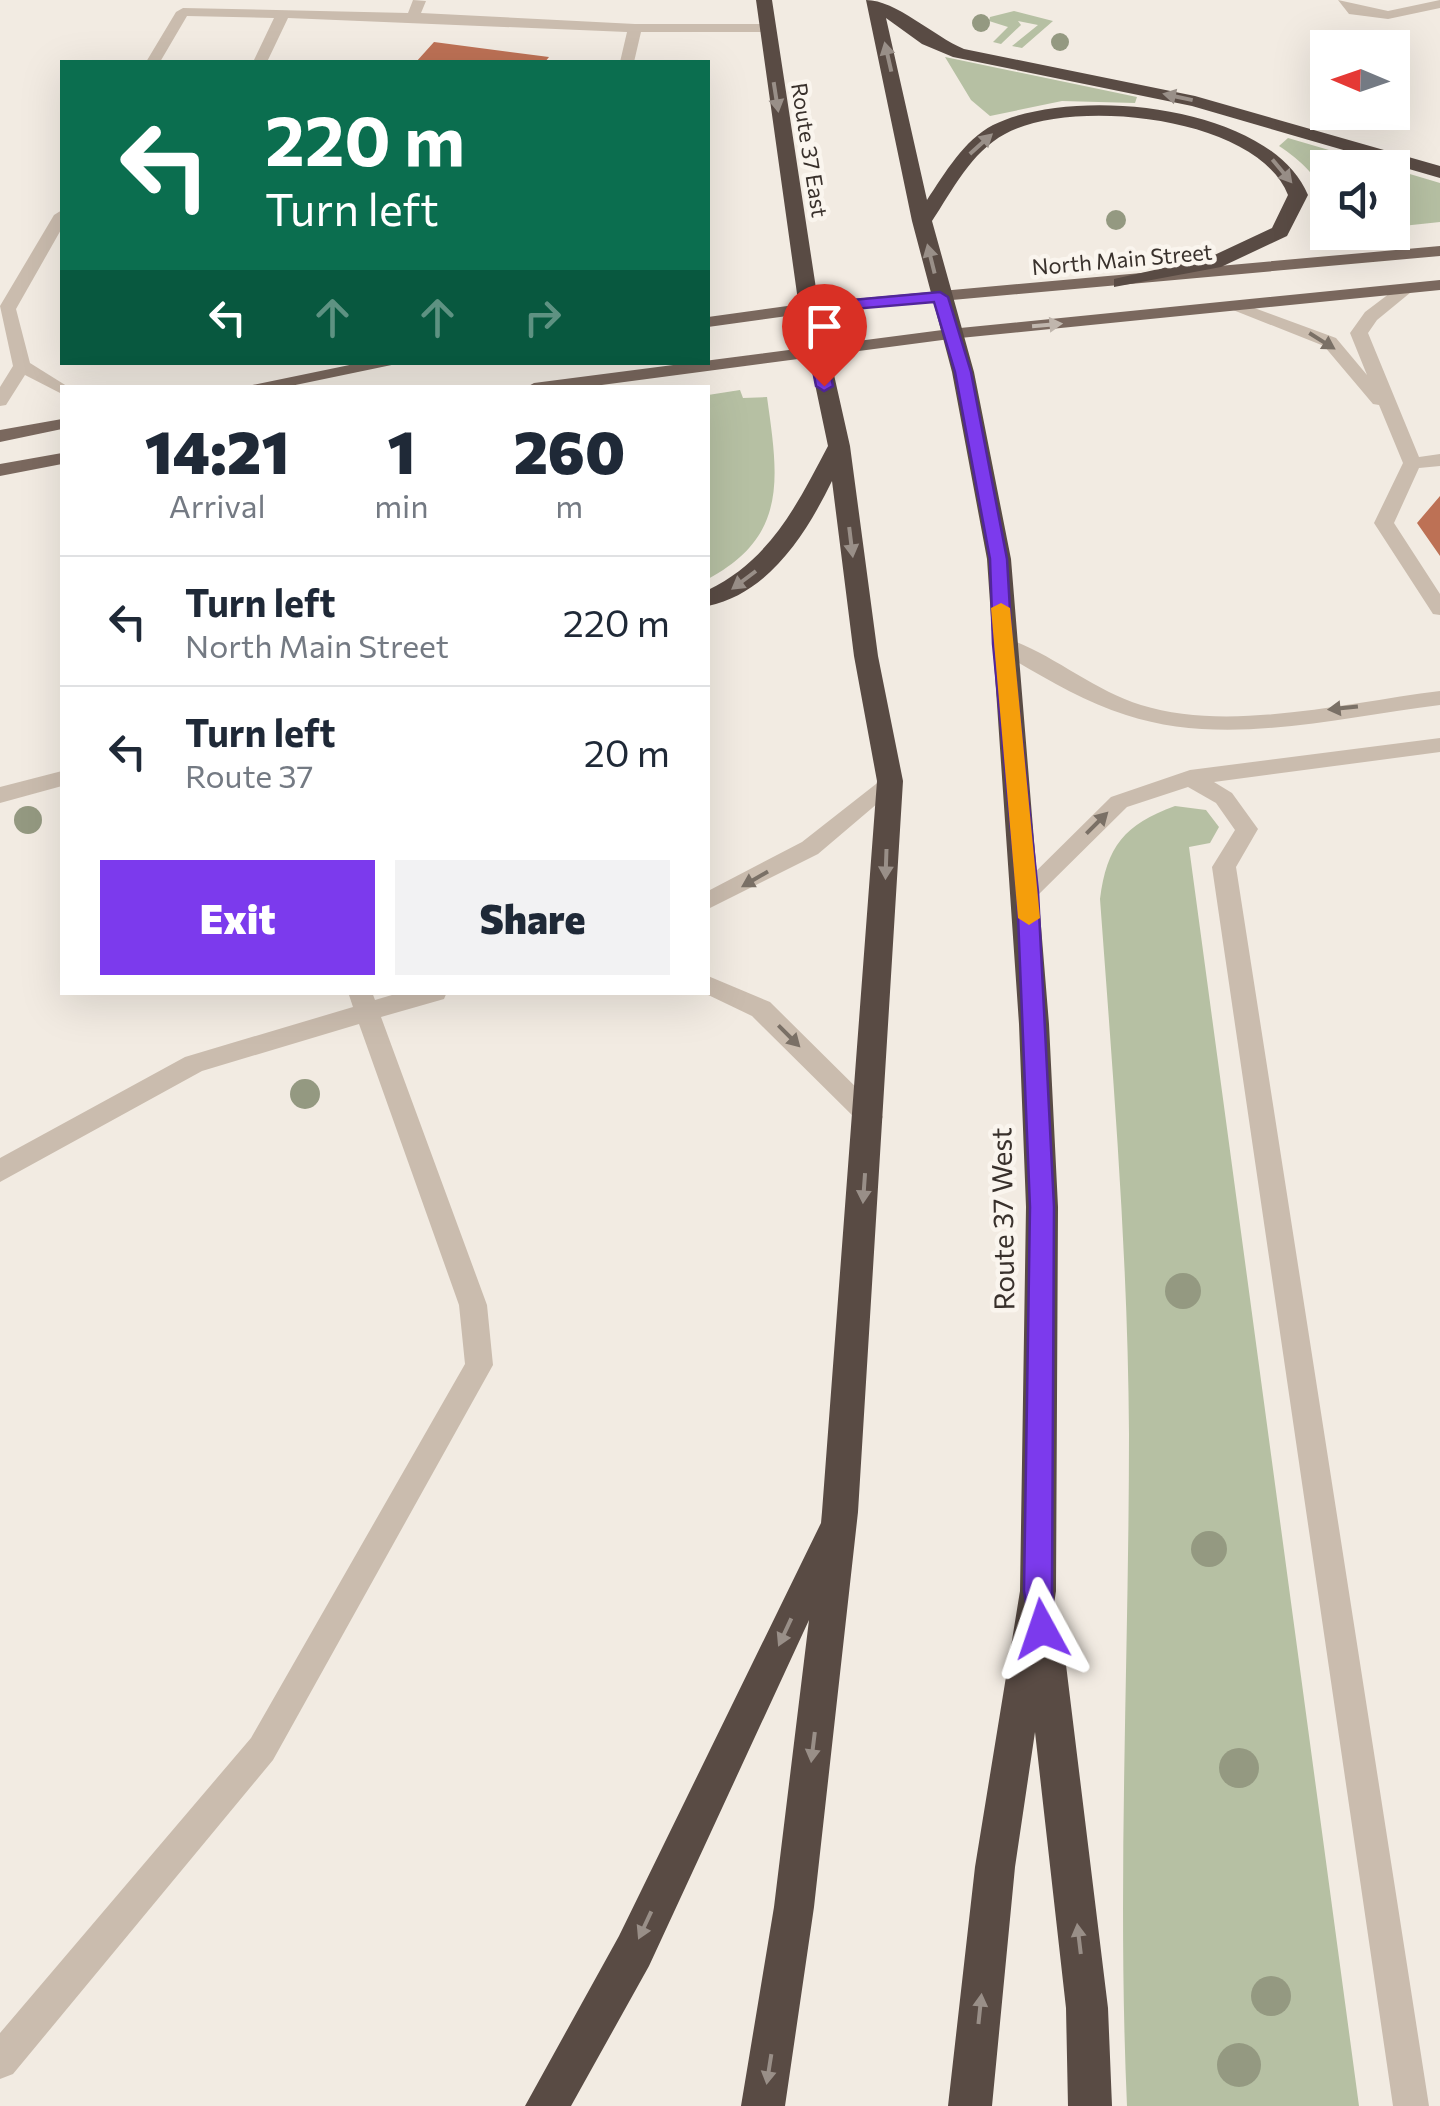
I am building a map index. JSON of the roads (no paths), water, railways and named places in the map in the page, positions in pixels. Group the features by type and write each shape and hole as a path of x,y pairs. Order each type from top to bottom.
{"highway":[{"name":"Route 37 East","path":"764,0 765,28 816,351"},
{"path":"875,1 928,40 959,53 1195,101 1440,172"},
{"path":"875,1 940,297"},
{"path":"922,221 982,141 1003,127 1074,111 1125,111 1206,128 1245,142 1288,172 1298,195 1280,232 1214,263 1121,283"},
{"name":"Route 37 West","path":"940,297 963,372 998,559 1002,644 1028,892 1042,1207 1038,1591 995,1867 970,2106"},
{"path":"764,2106 794,1906 840,1512 890,781 866,656 839,446 816,351"},
{"path":"710,599 736,588 788,543 839,446"},
{"path":"547,2106 634,1951 840,1512"},
{"path":"1038,1591 1087,2008 1090,2106"}],"main road":[{"name":"North Main Street","path":"710,322 808,308 1121,283 1440,251"},
{"path":"710,365 950,334 1440,285"},
{"path":"264,385 381,365"},
{"path":"557,385 709,365"},
{"path":"0,436 60,424"},
{"path":"0,470 60,459"}],"street":[{"path":"413,16 420,0"},
{"path":"1345,0 1354,11 1388,14 1440,4"},
{"path":"154,60 183,12 413,16 635,28 765,28"},
{"path":"261,60 284,12"},
{"path":"627,60 635,28"},
{"path":"60,218 7,309 22,366 60,387"},
{"path":"40,252 60,256"},
{"path":"1408,288 1370,316 1359,333 1412,462 1384,523 1440,609"},
{"path":"1232,306 1330,342 1398,422"},
{"path":"0,400 22,366"},
{"path":"1412,462 1440,460"},
{"path":"1002,644 1092,692 1153,716 1213,722 1440,698"},
{"path":"1028,892 1119,802 1190,778 1440,745"},
{"path":"1190,778 1224,798 1247,829 1224,867 1411,2106"},
{"path":"0,795 60,780"},
{"path":"710,900 810,848 890,781"},
{"path":"710,986 761,1009 870,1117"},
{"path":"0,1171 194,1064 363,1002 413,995"},
{"path":"0,2061 262,1749 478,1365 473,1305 363,1002"}]}
